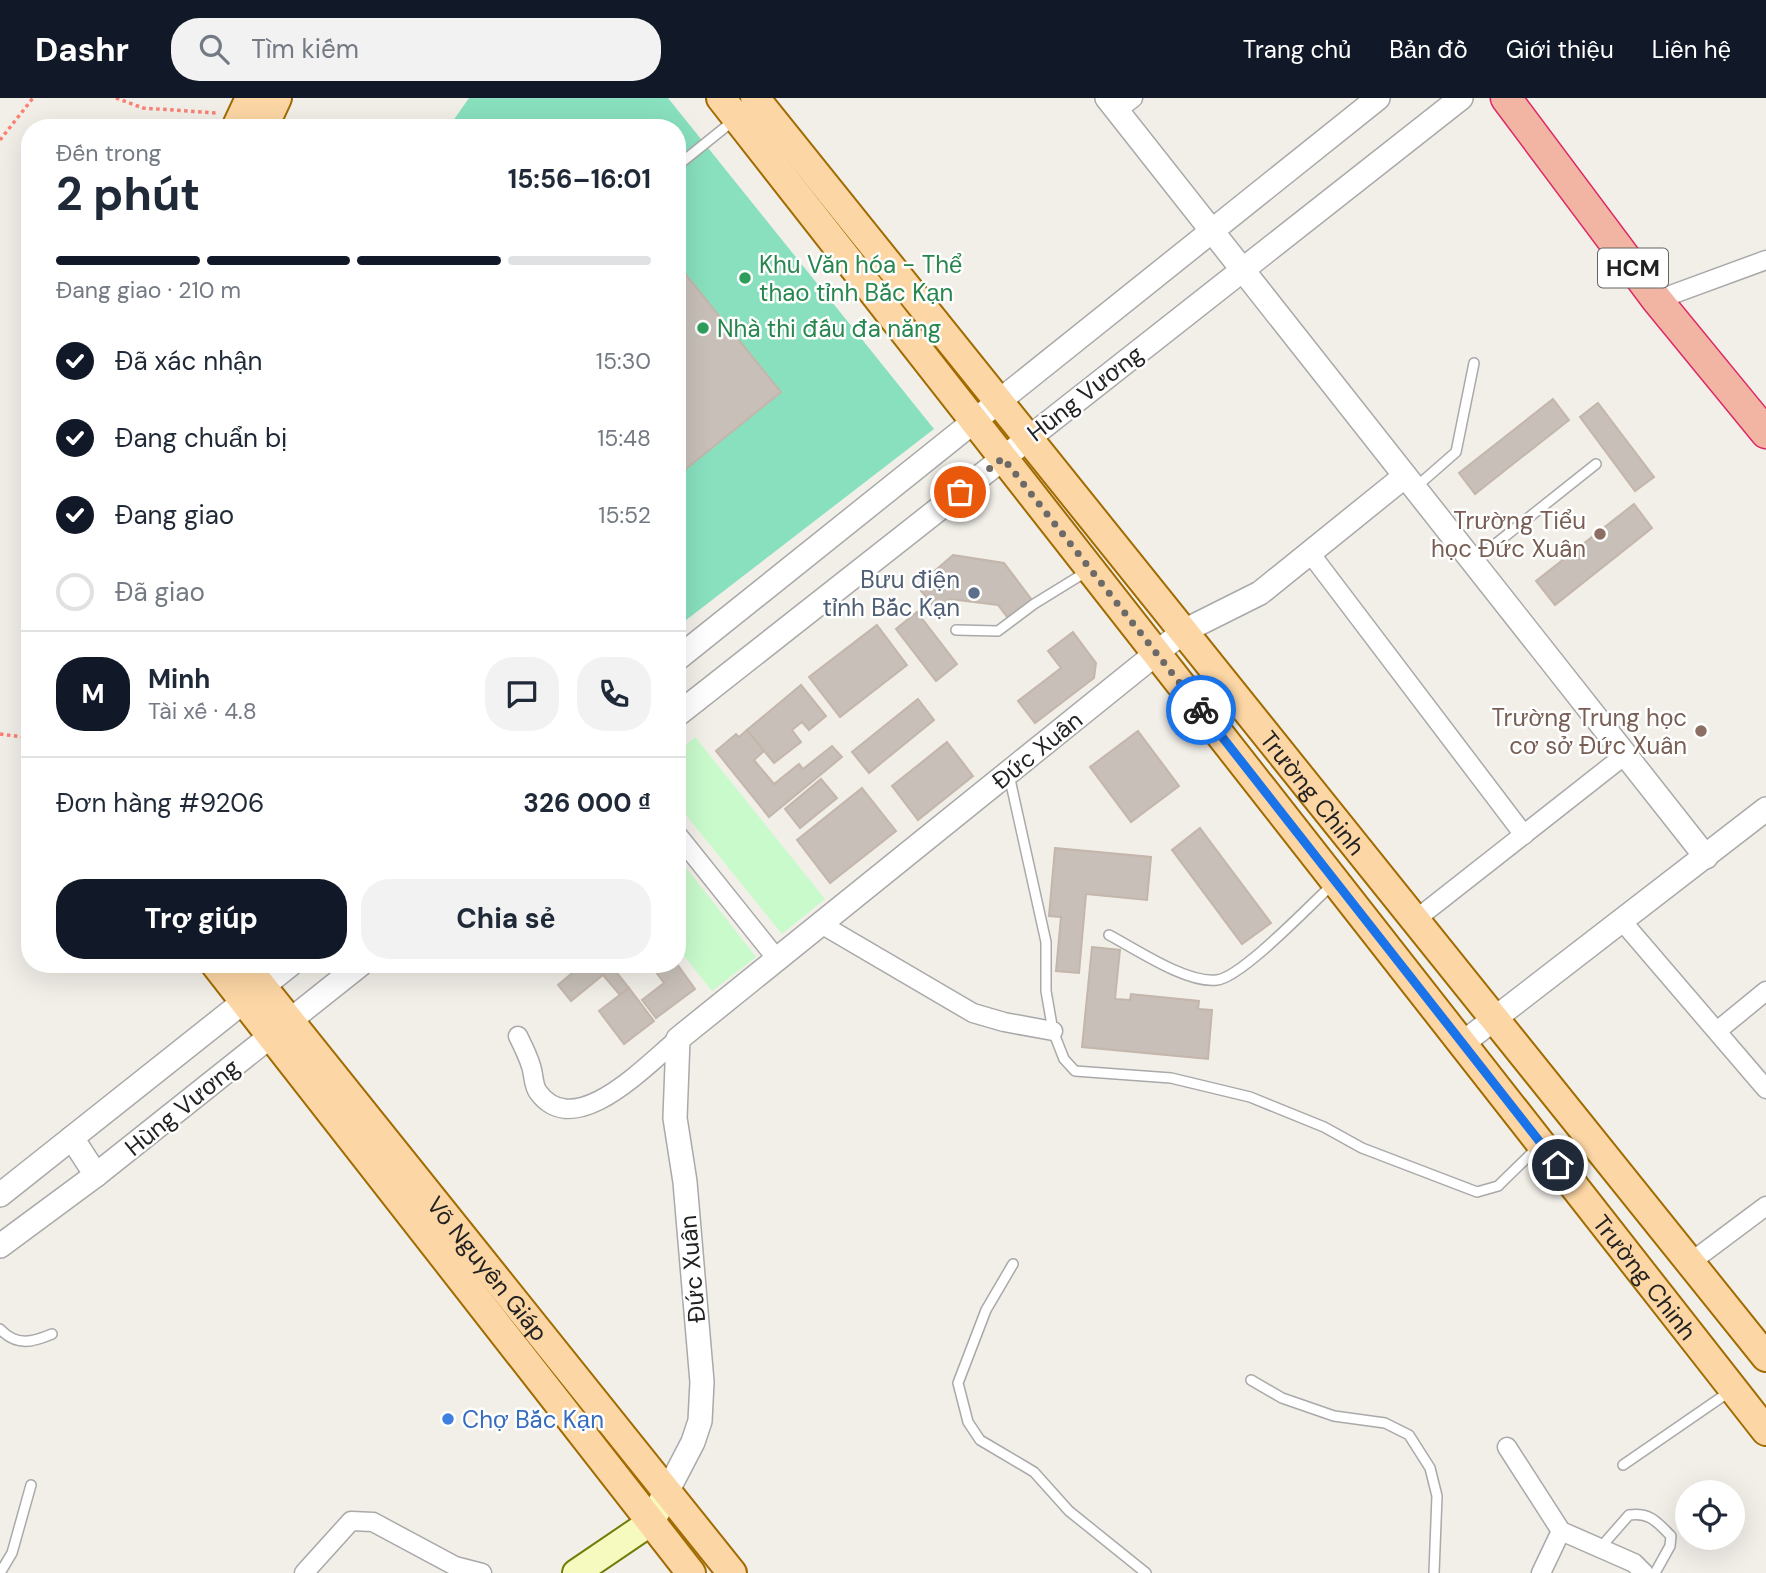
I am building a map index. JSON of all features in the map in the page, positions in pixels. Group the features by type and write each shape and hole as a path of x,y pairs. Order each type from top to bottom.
{"highway":[{"name":"HCM","path":"1506,98 1657,300 1766,433"}],"main road":[{"path":"248,116 277,98"},
{"name":"Trường Chinh","path":"746,103 1000,402 1766,1357"},
{"name":"Trường Chinh","path":"746,103 976,423 1766,1431"},
{"path":"1336,882 1365,859"},
{"name":"Võ Nguyên Giáp","path":"227,973 254,994 732,1573"},
{"name":"Võ Nguyên Giáp","path":"247,973 254,994"},
{"name":"Võ Nguyên Giáp","path":"281,1028 691,1573"},
{"path":"576,1573 651,1522 667,1492"}],"street":[{"name":"Hùng Vương","path":"686,652 976,423 1378,98"},
{"name":"Hùng Vương","path":"686,708 1461,98"},
{"path":"1119,102 1242,269 1706,857"},
{"path":"1657,300 1766,260"},
{"name":"Đức Xuân","path":"518,1036 531,1066 536,1089 547,1102 572,1110 588,1108 610,1094 1184,631 1260,593 1310,552 1410,482"},
{"path":"1310,552 1524,835"},
{"path":"1415,920 1625,755"},
{"path":"1463,1043 1766,809"},
{"path":"686,845 777,959"},
{"path":"1622,921 1766,1089"},
{"path":"821,925 973,1013 1054,1031"},
{"name":"Hùng Vương","path":"0,1195 280,973"},
{"name":"Hùng Vương","path":"0,1246 96,1175 350,973"},
{"path":"1717,1031 1766,991"},
{"name":"Đức Xuân","path":"667,1492 693,1442 700,1421 702,1382 685,1182 675,1118 678,1039"},
{"path":"72,1138 96,1175"},
{"path":"1691,1262 1766,1206"},
{"path":"1507,1447 1561,1531 1634,1563 1644,1573"},
{"path":"304,1573 351,1521 360,1520 373,1522 455,1566 482,1573"},
{"path":"1541,1573 1561,1531"}],"lane":[{"path":"686,158 746,103"},
{"path":"1410,482 1456,452 1474,363"},
{"path":"1473,562 1596,464"},
{"path":"956,630 998,631 1034,604 1091,569"},
{"path":"1008,773 1046,942 1046,992 1054,1031 1064,1059 1075,1071 1171,1078 1250,1097 1324,1127 1362,1148 1477,1192 1499,1186 1542,1144"},
{"path":"1109,935 1183,974 1216,981 1239,971 1336,882"},
{"path":"1013,1264 986,1310 958,1384 968,1422 980,1440 1034,1472 1069,1511 1146,1573"},
{"path":"0,1329 21,1342 32,1342 52,1334"},
{"path":"1251,1380 1282,1398 1335,1416 1385,1423 1409,1435 1430,1468 1437,1496 1434,1573"},
{"path":"1623,1465 1733,1389"},
{"path":"0,1573 12,1553 32,1485"},
{"path":"1600,1548 1629,1515 1643,1513 1654,1518 1671,1536 1670,1546 1655,1573"}],"path":[{"path":"0,140 33,98"},
{"path":"116,98 143,108 172,112 248,116"},
{"path":"0,734 21,737"}],"green space":[{"name":"Khu Văn hóa - Thể thao tỉnh Bắc Kạn","path":"469,98 668,98 685,119 454,119"},
{"name":"Khu Văn hóa - Thể thao tỉnh Bắc Kạn","path":"686,120 934,429 686,620"},
{"path":"695,737 825,899 782,934 686,815 686,744"},
{"path":"686,868 756,957 712,991 686,958"}],"building":[{"name":"Nhà thi đấu đa năng","path":"686,275 781,392 686,469"},
{"path":"1553,399 1569,420 1475,494 1459,473"},
{"path":"1598,403 1654,477 1635,491 1580,417"},
{"path":"1634,504 1652,528 1555,605 1536,581"},
{"name":"Bưu điện tỉnh Bắc Kạn","path":"953,555 1004,563 1032,600 1008,618 998,605 950,599 937,610 917,586"},
{"path":"917,612 957,664 936,681 896,629"},
{"path":"877,625 907,665 840,717 809,677"},
{"path":"1073,632 1096,663 1094,678 1035,723 1018,701 1061,668 1048,651"},
{"path":"801,685 826,716 809,730 802,722 792,730 801,742 774,763 747,730"},
{"path":"918,699 934,720 869,773 852,752"},
{"path":"747,730 764,751 754,760 774,784 799,764 803,769 832,746 842,757 769,817 716,751 736,734 739,737"},
{"path":"1138,731 1179,786 1131,822 1090,767"},
{"path":"947,742 973,776 918,820 892,786"},
{"path":"821,779 837,798 800,828 785,809"},
{"path":"862,788 896,831 830,883 797,840"},
{"path":"1200,828 1271,923 1242,944 1172,850"},
{"path":"1055,848 1151,857 1147,900 1086,894 1079,973 1056,971 1061,917 1049,916"},
{"path":"1092,947 1120,950 1115,999 1130,1000 1131,994 1199,1001 1198,1009 1212,1010 1208,1059 1082,1047"},
{"path":"572,973 617,973 629,988 620,995 603,975 571,1001 558,985"},
{"path":"657,973 683,973 695,989 656,1018 642,1000 664,983"},
{"path":"629,988 654,1021 624,1044 599,1011"}],"way so far":[{"path":"960,492 1003,458 1201,710"}],"place":[{"name":"Khu Văn hóa - Thể thao tỉnh Bắc Kạn","path":"745,278"},
{"name":"Nhà thi đấu đa năng","path":"703,328"},
{"name":"Trường Tiểu học Đức Xuân","path":"1600,534"},
{"name":"Bưu điện tỉnh Bắc Kạn","path":"974,593"},
{"name":"Trường Trung học cơ sở Đức Xuân","path":"1701,731"},
{"name":"Chợ Bắc Kạn","path":"448,1419"}],"route":[{"path":"1201,710 1558,1165"}]}
